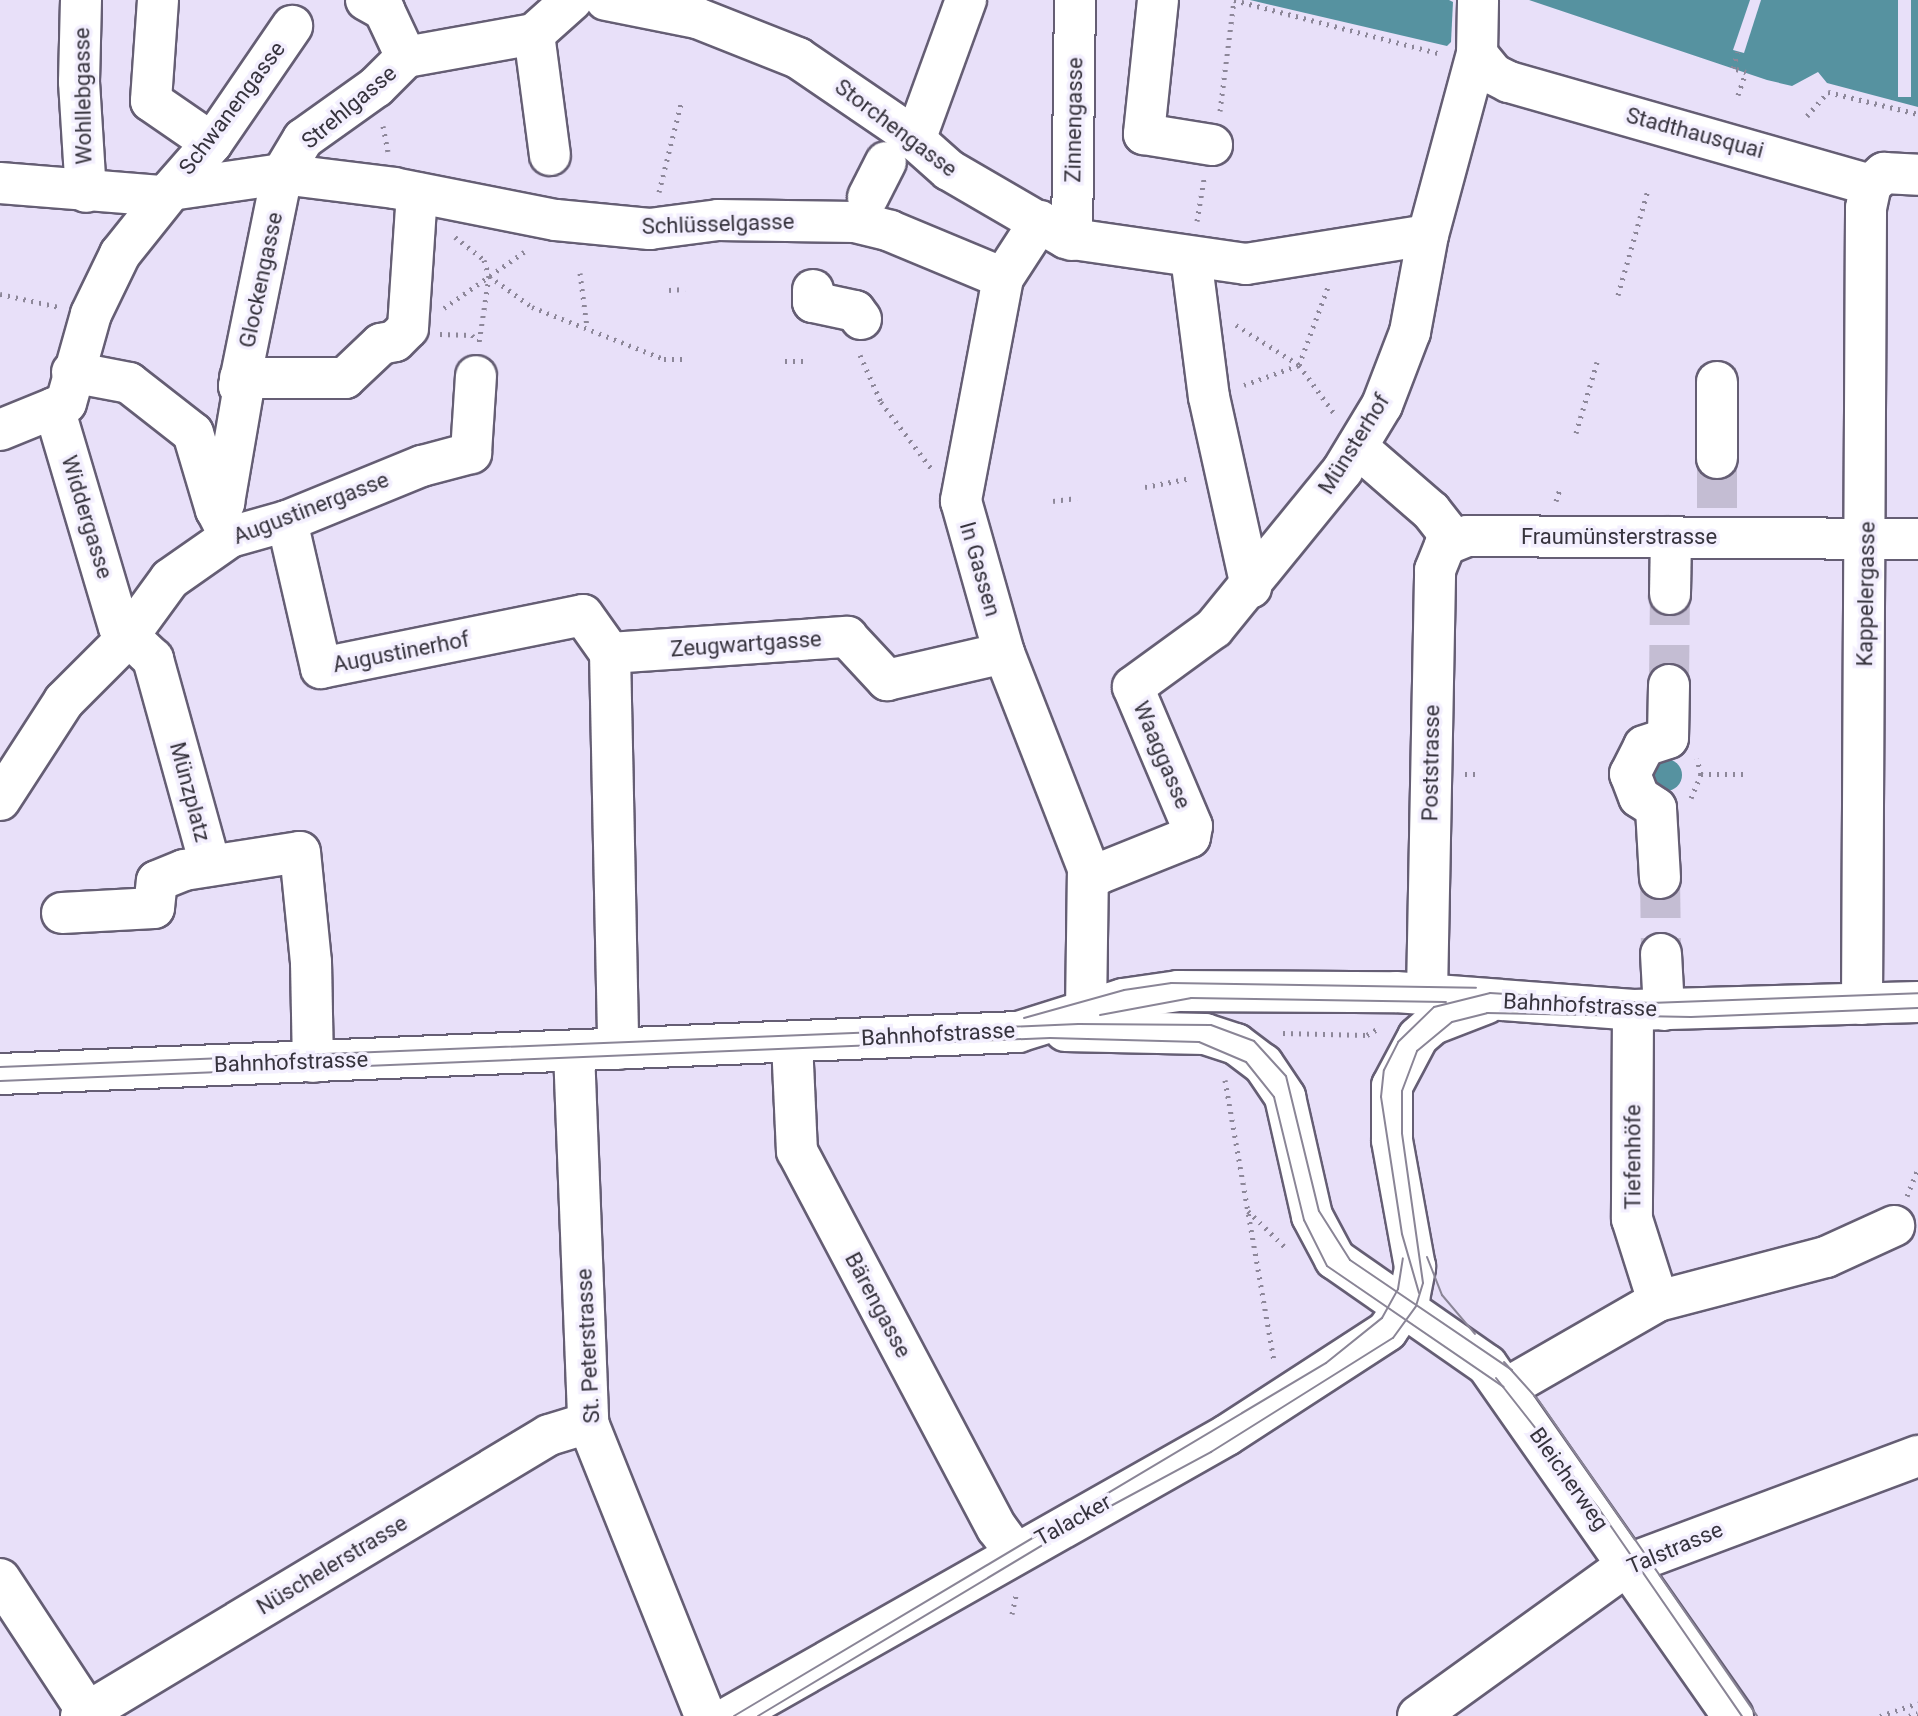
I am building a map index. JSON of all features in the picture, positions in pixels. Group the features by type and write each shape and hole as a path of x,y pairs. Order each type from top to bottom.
{"street":[{"name":"Wohllebgasse","path":"81,0 79,82 86,192"},
{"path":"158,0 151,101 212,143"},
{"path":"550,155 534,34 572,0"},
{"name":"Storchengasse","path":"606,0 697,18 798,58 899,147 949,170 1056,230 1191,257"},
{"path":"861,210 899,147 966,0"},
{"name":"Zinnengasse","path":"1056,230 1075,0"},
{"path":"1158,0 1144,134 1212,145"},
{"name":"Münsterhof","path":"1214,628 1251,587 1357,447 1402,357 1428,235 1477,54 1478,0"},
{"path":"379,3 406,57"},
{"name":"Schwanengasse","path":"167,193 212,143 292,26"},
{"name":"Strehlgasse","path":"282,174 303,139 376,87 406,57 534,34"},
{"name":"Stadthausquai","path":"1477,54 1486,68 1509,82 1871,185"},
{"path":"1871,185 1891,171 1918,175"},
{"path":"0,183 86,192 167,193 282,174"},
{"name":"Schlüsselgasse","path":"282,174 555,224 650,229 718,220 861,210 890,231 1003,278"},
{"name":"Glockengasse","path":"223,523 244,386 240,382 282,174"},
{"name":"Kappelergasse","path":"1862,1004 1867,539 1866,208 1871,185"},
{"path":"64,394 91,314 120,254 167,193"},
{"path":"193,433 240,382 345,378 381,344 393,342 408,328 417,197"},
{"name":"In Gassen","path":"1056,230 1003,278 961,501 1004,653 1088,868"},
{"path":"1251,587 1209,397 1191,257 1246,264 1428,235"},
{"path":"813,290 813,302 855,311 861,319"},
{"name":"Augustinergasse","path":"0,800 64,701 223,523 287,521 422,466 471,453 478,360"},
{"path":"1717,382 1717,458"},
{"path":"0,430 64,394 129,383 193,433 223,523"},
{"name":"Widdergasse","path":"64,394 123,632"},
{"path":"1357,447 1431,511 1453,539"},
{"name":"Augustinerhof","path":"287,521 321,668 583,615 610,653"},
{"name":"Fraumünsterstrasse","path":"1453,539 1671,537 1717,523 1867,539 1918,539"},
{"path":"1670,594 1671,537"},
{"name":"Poststrasse","path":"1427,994 1435,570 1439,552 1453,539"},
{"name":"Waaggasse","path":"1088,868 1098,874 1190,837 1192,826 1133,687 1214,628"},
{"name":"Münzplatz","path":"123,632 153,659 210,865 300,852 311,962 313,1062"},
{"name":"Zeugwartgasse","path":"610,653 847,637 887,680 1004,653"},
{"path":"610,653 618,1049"},
{"path":"1660,878 1656,808 1639,797 1630,774 1644,746 1668,738 1669,685"},
{"path":"62,913 154,908 157,881 210,865"},
{"path":"1086,1010 1088,868"},
{"name":"Tiefenhöfe","path":"1658,1301 1632,1219 1633,1117 1661,954"},
{"name":"Bahnhofstrasse","path":"0,1074 1018,1032 1086,1010 1178,991 1427,994 1649,1010 1918,1002"},
{"path":"1404,1309 1415,1267 1392,1140 1392,1086 1409,1048 1433,1024 1497,1001"},
{"name":"Bleicherweg","path":"1018,1032 1188,1031 1229,1041 1253,1055 1272,1073 1285,1097 1319,1233 1348,1272 1474,1352 1505,1389 1733,1716"},
{"name":"Bärengasse","path":"792,1042 797,1151 997,1528 1016,1571"},
{"name":"St. Peterstrasse","path":"574,1051 588,1423 705,1716"},
{"path":"1505,1389 1658,1301 1826,1257 1894,1226"},
{"name":"Talacker","path":"731,1716 1016,1571 1370,1345 1404,1309"},
{"name":"Nüschelerstrasse","path":"86,1715 549,1435 588,1423"},
{"name":"Talstrasse","path":"1418,1716 1629,1564 1918,1456"},
{"path":"0,1579 86,1715"}],"path":[{"path":"1234,0 1438,53"},
{"path":"1738,52 1733,68 1746,73 1738,95"},
{"path":"1807,116 1825,93 1879,100 1918,114"},
{"path":"665,167 681,104"},
{"path":"1618,295 1648,190"},
{"path":"417,197 423,215 484,260 489,276 478,360"},
{"path":"440,311 555,224"},
{"path":"1209,397 1299,365 1343,248"},
{"path":"580,273 587,327"},
{"path":"489,276 532,307 664,359 684,359"},
{"path":"669,290 685,289"},
{"path":"0,294 91,314"},
{"path":"1195,298 1299,365 1357,447"},
{"path":"861,319 855,344 881,402 910,445 961,501"},
{"path":"393,342 472,335 478,360"},
{"path":"785,361 805,361"},
{"path":"1576,433 1597,362"},
{"path":"1145,487 1224,472"},
{"path":"1053,501 1077,498"},
{"path":"1701,774 1745,774"},
{"path":"1282,1033 1367,1035 1393,1021"},
{"path":"1222,1067 1274,1361"},
{"path":"1012,1614 1016,1571"},
{"path":"1880,1716 1918,1703"},
{"path":"1909,1716 1918,1713"}],"water":[{"path":"1250,0 1449,0 1453,2 1451,42 1447,46"},
{"path":"1529,0 1918,0 1918,107 1827,83 1818,72 1792,86 1767,80"},
{"path":"1666,759 1677,764 1682,775 1677,786 1666,791 1655,786 1650,775 1655,764"}],"pier":[{"path":"1750,0 1761,0 1744,53 1733,50"},
{"path":"1898,0 1911,0 1911,97 1898,97"}],"tunnel":[{"path":"1717,458 1717,508"},
{"path":"1669,685 1670,594"},
{"path":"1660,878 1661,954"}],"tram line":[{"path":"1024,1018 1124,990 1171,983 1476,988"},
{"path":"1419,1293 1402,1234 1381,1097 1384,1070 1398,1042 1434,1007 1490,993 1650,1003 1918,993"},
{"path":"1100,1015 1191,998 1446,1002"},
{"path":"758,1716 1081,1522 1211,1452 1393,1338 1416,1306 1423,1283 1402,1133 1402,1091 1417,1051 1452,1022 1487,1013 1691,1017 1918,1008"},
{"path":"0,1067 1078,1024 1211,1025 1254,1041 1286,1076 1319,1211 1350,1260 1512,1370"},
{"path":"0,1081 1050,1038 1199,1042 1246,1062 1274,1097 1304,1220 1327,1266 1504,1387"},
{"path":"1427,1257 1442,1295 1475,1334"},
{"path":"734,1716 1326,1363 1382,1318 1398,1289 1403,1258"},
{"path":"1504,1362 1539,1401 1757,1716"},
{"path":"1496,1378 1599,1509 1742,1716"}]}
